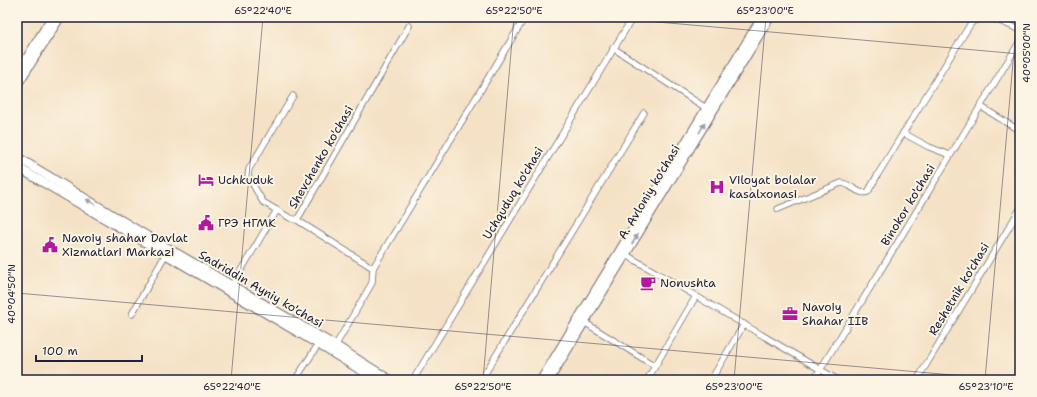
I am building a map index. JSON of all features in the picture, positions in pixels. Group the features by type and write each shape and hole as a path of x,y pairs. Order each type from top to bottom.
{"main road":[{"path":"17,74 52,17"},
{"path":"17,85 60,17"},
{"name":"A. Avloniy ko'chasi","path":"549,380 584,322 706,108 762,17"},
{"name":"A. Avloniy ko'chasi","path":"541,380 770,17"},
{"name":"Sadriddin Ayniy ko'chasi","path":"17,157 168,251 320,341 390,380"},
{"name":"Sadriddin Ayniy ko'chasi","path":"17,167 168,251"},
{"name":"Sadriddin Ayniy ko'chasi","path":"334,349 377,380"}],"street":[{"path":"334,349 372,283 373,268 525,17"},
{"name":"Uchquduq ko'chasi","path":"413,380 633,17"},
{"path":"778,209 840,183 847,184 862,193 868,192 971,23 986,17 1020,30"},
{"name":"Shevchenko ko'chasi","path":"373,268 297,220 409,26"},
{"name":"Binokor ko'chasi","path":"814,380 1020,41"},
{"path":"614,48 706,108"},
{"path":"293,96 248,169 248,176 263,202 297,220"},
{"path":"980,106 1020,131"},
{"path":"481,380 644,113"},
{"path":"903,133 929,147 950,155"},
{"name":"Reshetnik ko'chasi","path":"917,380 1020,209"},
{"path":"230,288 277,210"},
{"path":"132,314 168,251"},
{"path":"623,252 838,380"},
{"path":"647,380 696,296"},
{"path":"584,322 655,366"},
{"path":"710,380 744,324"},
{"path":"295,380 320,341"},
{"path":"1017,380 1020,375"}],"place":[{"name":"Uchkuduk","path":"206,180"},
{"name":"Viloyat bolalar kasalxonasi","path":"717,187"},
{"name":"ГРЭ НГМК","path":"206,223"},
{"name":"Navoiy shahar Davlat Xizmatlari Markazi","path":"50,245"},
{"name":"Nonushta","path":"648,283"},
{"name":"Navoiy Shahar IIB","path":"790,314"}]}
